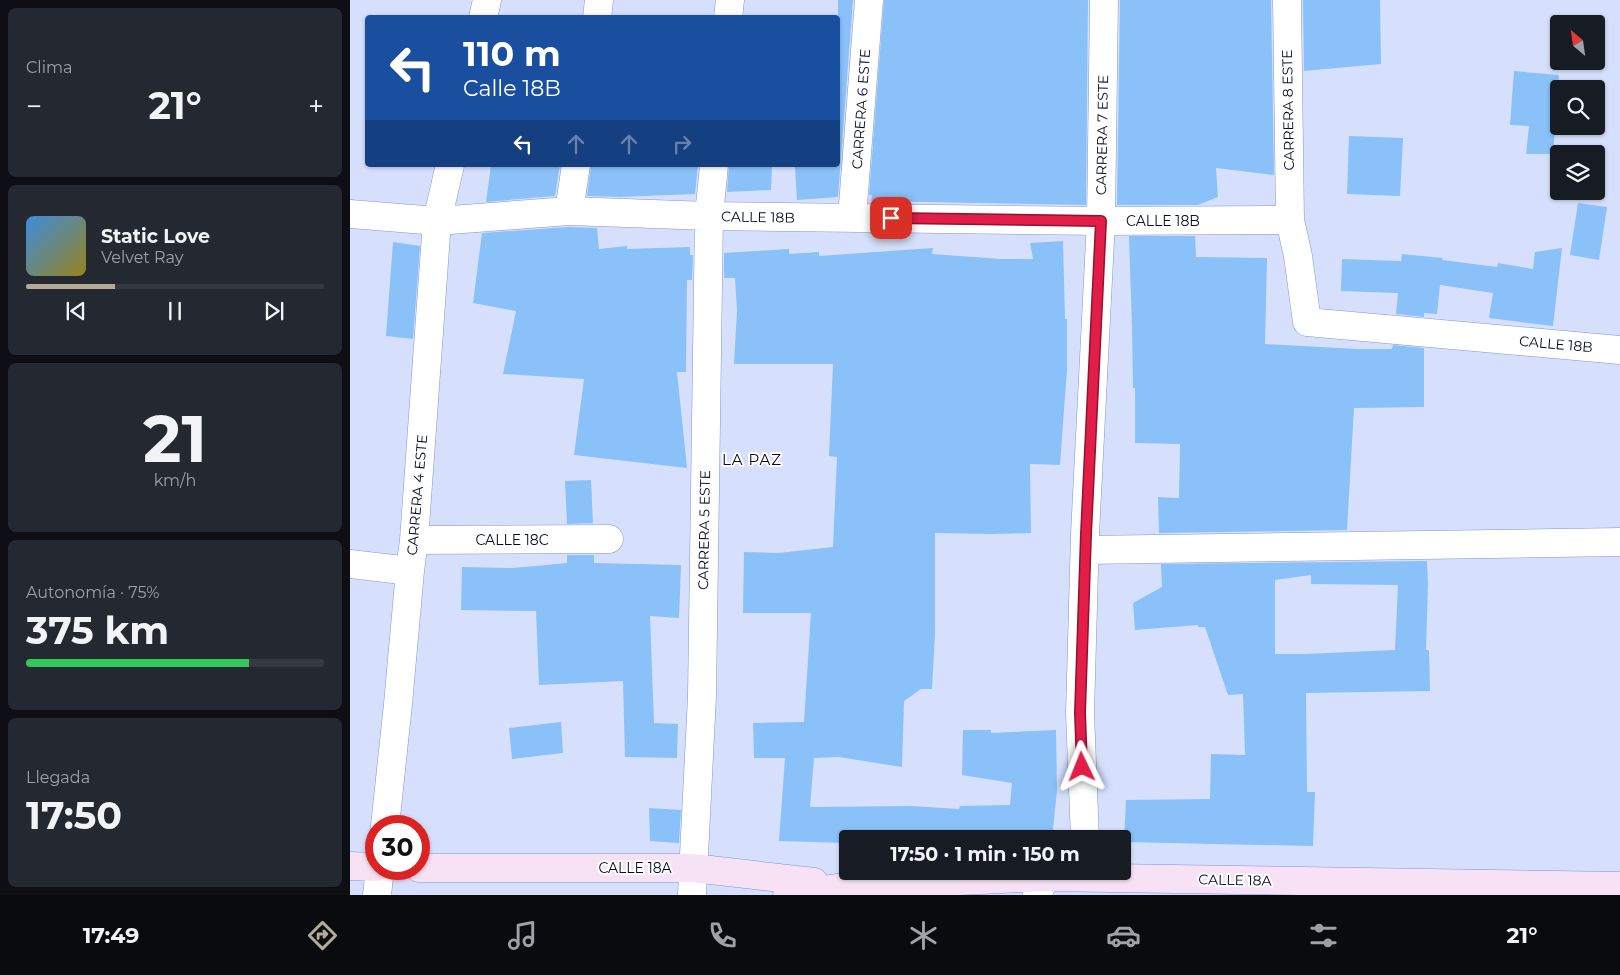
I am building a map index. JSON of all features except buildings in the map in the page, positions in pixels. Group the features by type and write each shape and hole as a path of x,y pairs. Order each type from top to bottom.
{"street":[{"path":"484,15 487,0"},
{"path":"597,15 599,0"},
{"path":"728,15 730,0"},
{"name":"CARRERA 6 ESTE","path":"852,218 870,0"},
{"name":"CARRERA 7 ESTE","path":"1085,830 1080,713 1085,550 1101,221 1104,0"},
{"name":"CARRERA 8 ESTE","path":"1287,0 1290,220"},
{"name":"CARRERA 4 ESTE","path":"386,815 414,540 437,221 450,167"},
{"path":"569,211 576,167"},
{"name":"CARRERA 5 ESTE","path":"692,895 702,696 709,216 714,167"},
{"name":"CALLE 18B","path":"350,214 437,221 569,211 709,216 852,218 1101,221 1290,220 1298,256 1307,322 1620,350"},
{"name":"CALLE 18C","path":"414,540 609,539"},
{"path":"1085,550 1620,542"},
{"path":"350,564 410,571"},
{"path":"350,866 365,867"},
{"name":"CALLE 18A","path":"430,868 693,868 849,891"},
{"path":"377,895 379,880"},
{"name":"CALLE 18A","path":"787,895 849,891 1041,886 1088,881 1620,886"}],"district":[{"name":"LA PAZ","path":"752,459"}],"route":[{"path":"891,218 1101,221 1086,534 1080,713 1082,767"}]}
